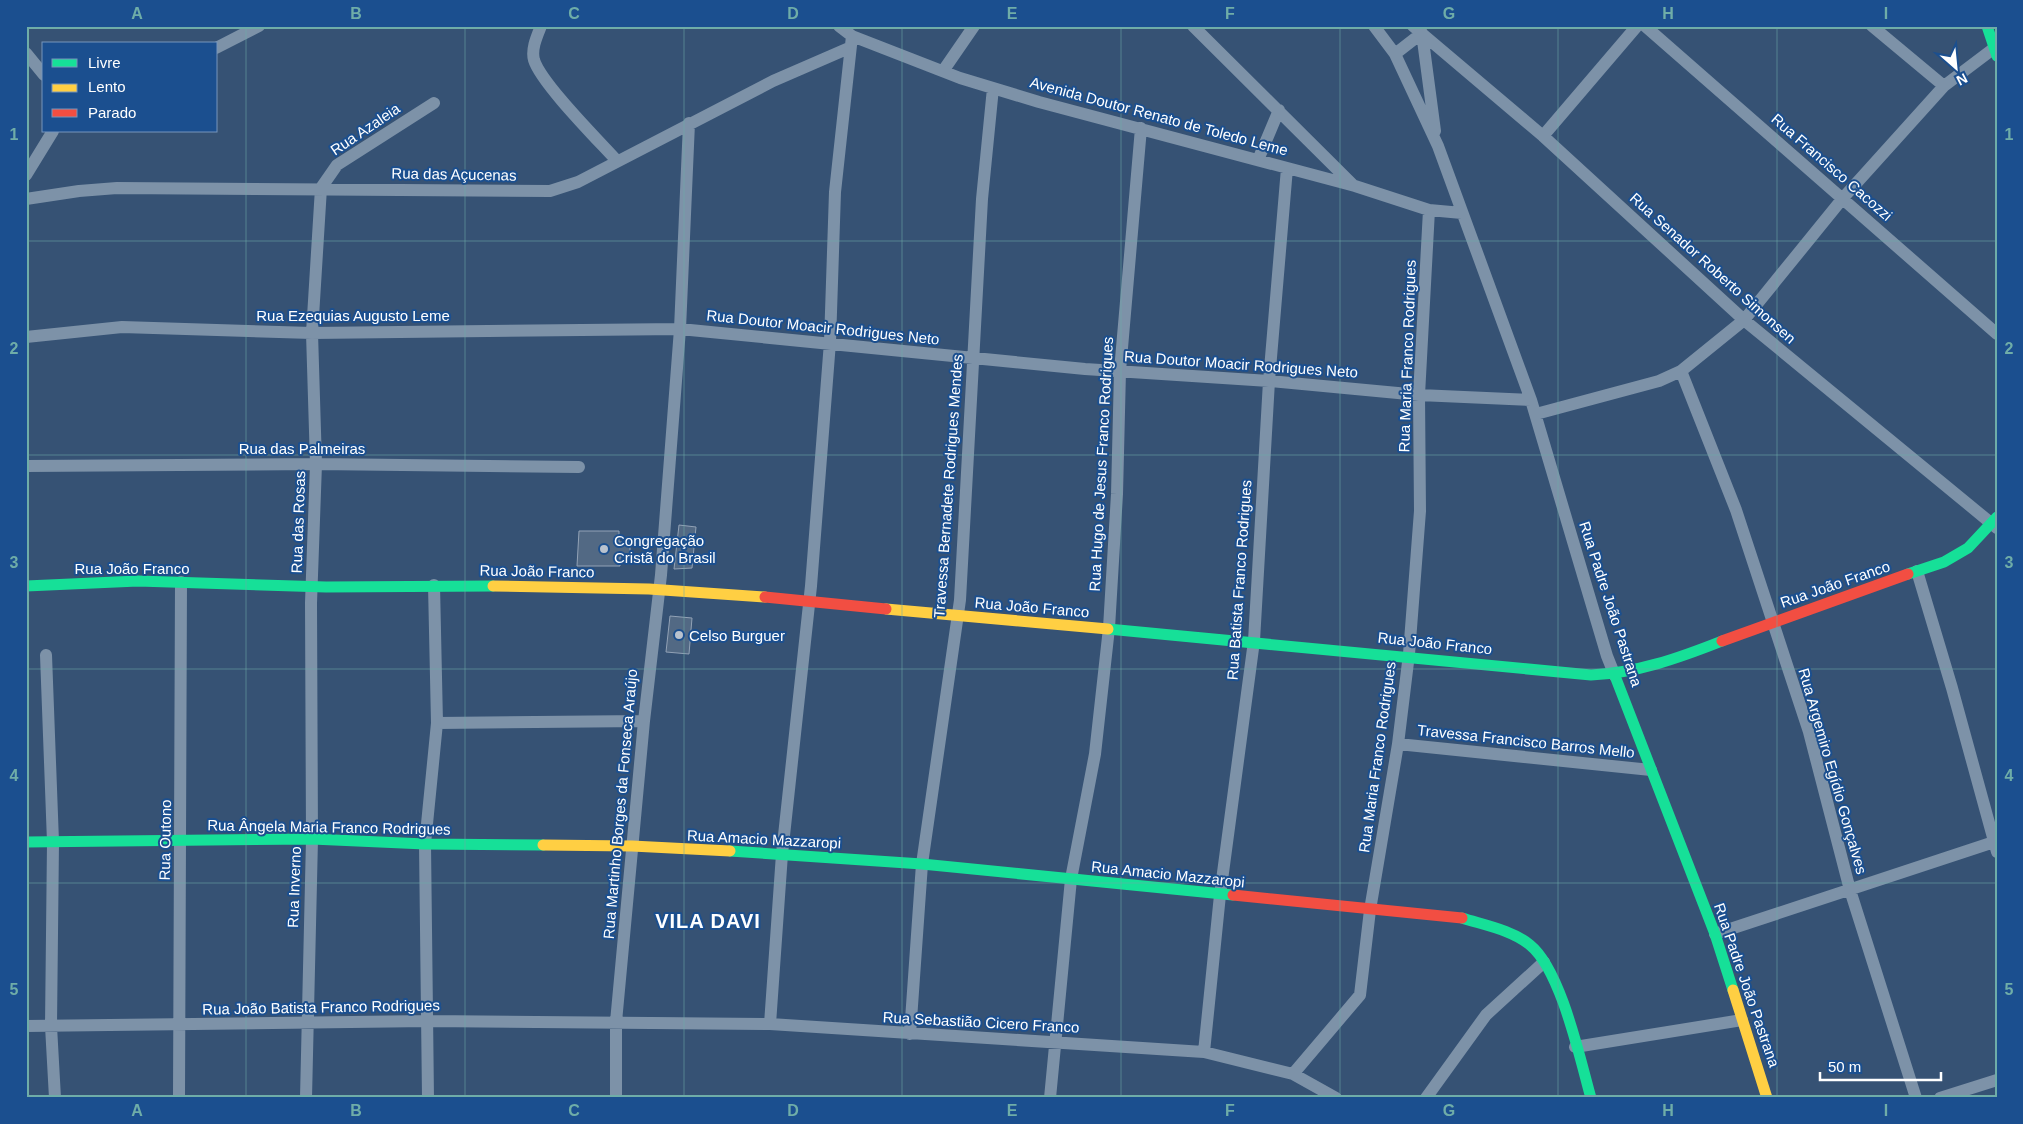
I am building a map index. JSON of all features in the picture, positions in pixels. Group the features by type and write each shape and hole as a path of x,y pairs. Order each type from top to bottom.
{"street":[{"path":"218,47 259,26"},
{"path":"541,26 535,42 534,59 543,77 617,161"},
{"name":"Avenida Doutor Renato de Toledo Leme","path":"839,26 851,42 993,88 1354,186 1429,210 1462,213"},
{"path":"943,72 974,26"},
{"path":"1194,26 1354,186"},
{"name":"Rua Padre João Pastrana","path":"1374,26 1395,54 1438,146 1536,414 1607,656 1714,934 1767,1098"},
{"path":"1543,136 1637,26"},
{"name":"Rua Francisco Cacozzi","path":"1645,26 1997,334"},
{"path":"1872,26 1944,86"},
{"path":"1536,414 1659,382 1681,371 1744,320 1843,198 1944,86 1996,49 1988,26"},
{"path":"1395,54 1417,30"},
{"name":"Rua Padre João Pastrana","path":"1417,30 1438,146"},
{"name":"Rua Senador Roberto Simonsen","path":"1417,30 1543,136 1744,320 1879,433 1995,522"},
{"path":"770,1024 782,854 808,600 830,342 835,192 851,42"},
{"name":"Rua das Açucenas","path":"26,199 79,191 117,188 550,191 578,182 689,123 851,42"},
{"path":"26,53 42,72"},
{"name":"Travessa Bernadete Rodrigues Mendes","path":"910,1034 922,864 960,591 982,199 993,88"},
{"name":"Rua Azaleia","path":"321,188 337,165 434,103"},
{"path":"1258,160 1278,110"},
{"name":"Rua Martinho Borges da Fonseca Araújo","path":"616,1098 616,1022 644,722 659,589 680,329 689,123"},
{"name":"Rua Hugo de Jesus Franco Rodrigues","path":"1050,1098 1071,879 1096,754 1109,628 1117,494 1120,371 1140,128"},
{"path":"26,175 52,132"},
{"name":"Rua Batista Franco Rodrigues","path":"1204,1052 1220,895 1254,641 1269,381 1278,256 1287,168"},
{"name":"Rua das Rosas","path":"311,586 316,464 312,333 321,188"},
{"name":"Rua Maria Franco Rodrigues","path":"1293,1074 1360,995 1370,910 1398,744 1409,654 1420,511 1419,395 1429,210"},
{"name":"Rua Ezequias Augusto Leme","path":"26,337 122,327 312,333 680,329"},
{"name":"Rua Doutor Moacir Rodrigues Neto","path":"680,329 1120,371 1269,381 1419,395 1531,400"},
{"name":"Rua Argemiro Egídio Gonçalves","path":"1681,371 1736,510 1809,732 1850,890 1916,1098"},
{"name":"Rua das Palmeiras","path":"26,466 316,464 579,467"},
{"name":"Rua João Franco","path":"26,586 125,581 311,586 434,585 659,589 808,600 956,616 1409,654 1591,675 1615,676 1639,671 1772,621 1957,556 1995,522"},
{"path":"1714,934 1996,845 1917,571"},
{"name":"Rua Outono","path":"179,1098 178,1025 182,840 181,582"},
{"path":"428,1098 425,844 437,723 434,585"},
{"name":"Rua Inverno","path":"306,1098 306,1023 312,839 311,586"},
{"path":"46,655 53,842 52,1026 55,1098"},
{"path":"437,723 644,722"},
{"name":"Travessa Francisco Barros Mello","path":"1398,744 1651,770"},
{"name":"Rua Ângela Maria Franco Rodrigues","path":"26,842 312,839 425,844 632,846"},
{"name":"Rua Amacio Mazzaropi","path":"632,846 922,864 1462,918 1500,931 1531,946 1544,962 1557,988 1592,1098"},
{"path":"1426,1098 1486,1015 1544,962"},
{"path":"1575,1047 1742,1020"},
{"name":"Rua João Batista Franco Rodrigues","path":"26,1026 428,1021 616,1022"},
{"name":"Rua Sebastião Cicero Franco","path":"616,1022 770,1024 1204,1052 1293,1074 1336,1098"},
{"path":"1940,1098 1997,1080"}],"building":[{"path":"679,525 696,527 692,568 674,569"},
{"name":"Congregação Cristã do Brasil","path":"579,531 619,531 619,542 630,542 630,556 620,557 620,566 577,566"},
{"name":"Celso Burguer","path":"670,616 692,618 689,654 666,652"}],"traffic: fast":[{"path":"1987,26 1997,56"},
{"path":"1908,574 1944,562 1968,548 1997,517"},
{"path":"26,586 138,581 326,587 493,586"},
{"path":"1108,629 1591,675 1608,674 1658,664 1722,641"},
{"path":"1615,676 1715,934 1733,990"},
{"path":"26,842 312,839 425,844 543,845"},
{"path":"730,851 922,864 1233,895"},
{"path":"1462,918 1515,935 1530,945 1541,957 1551,974 1568,1016 1591,1098"}],"traffic: slow":[{"path":"493,586 649,589 765,597"},
{"path":"886,609 1108,629"},
{"path":"543,845 632,846 730,851"},
{"path":"1733,990 1767,1098"}],"traffic: jam":[{"path":"1722,641 1908,574"},
{"path":"765,597 886,609"},
{"path":"1233,895 1462,918"}],"place":[{"name":"Congregação Cristã do Brasil","path":"604,549"},
{"name":"Celso Burguer","path":"679,635"}],"district":[{"name":"VILA DAVI","path":"708,921"}]}
